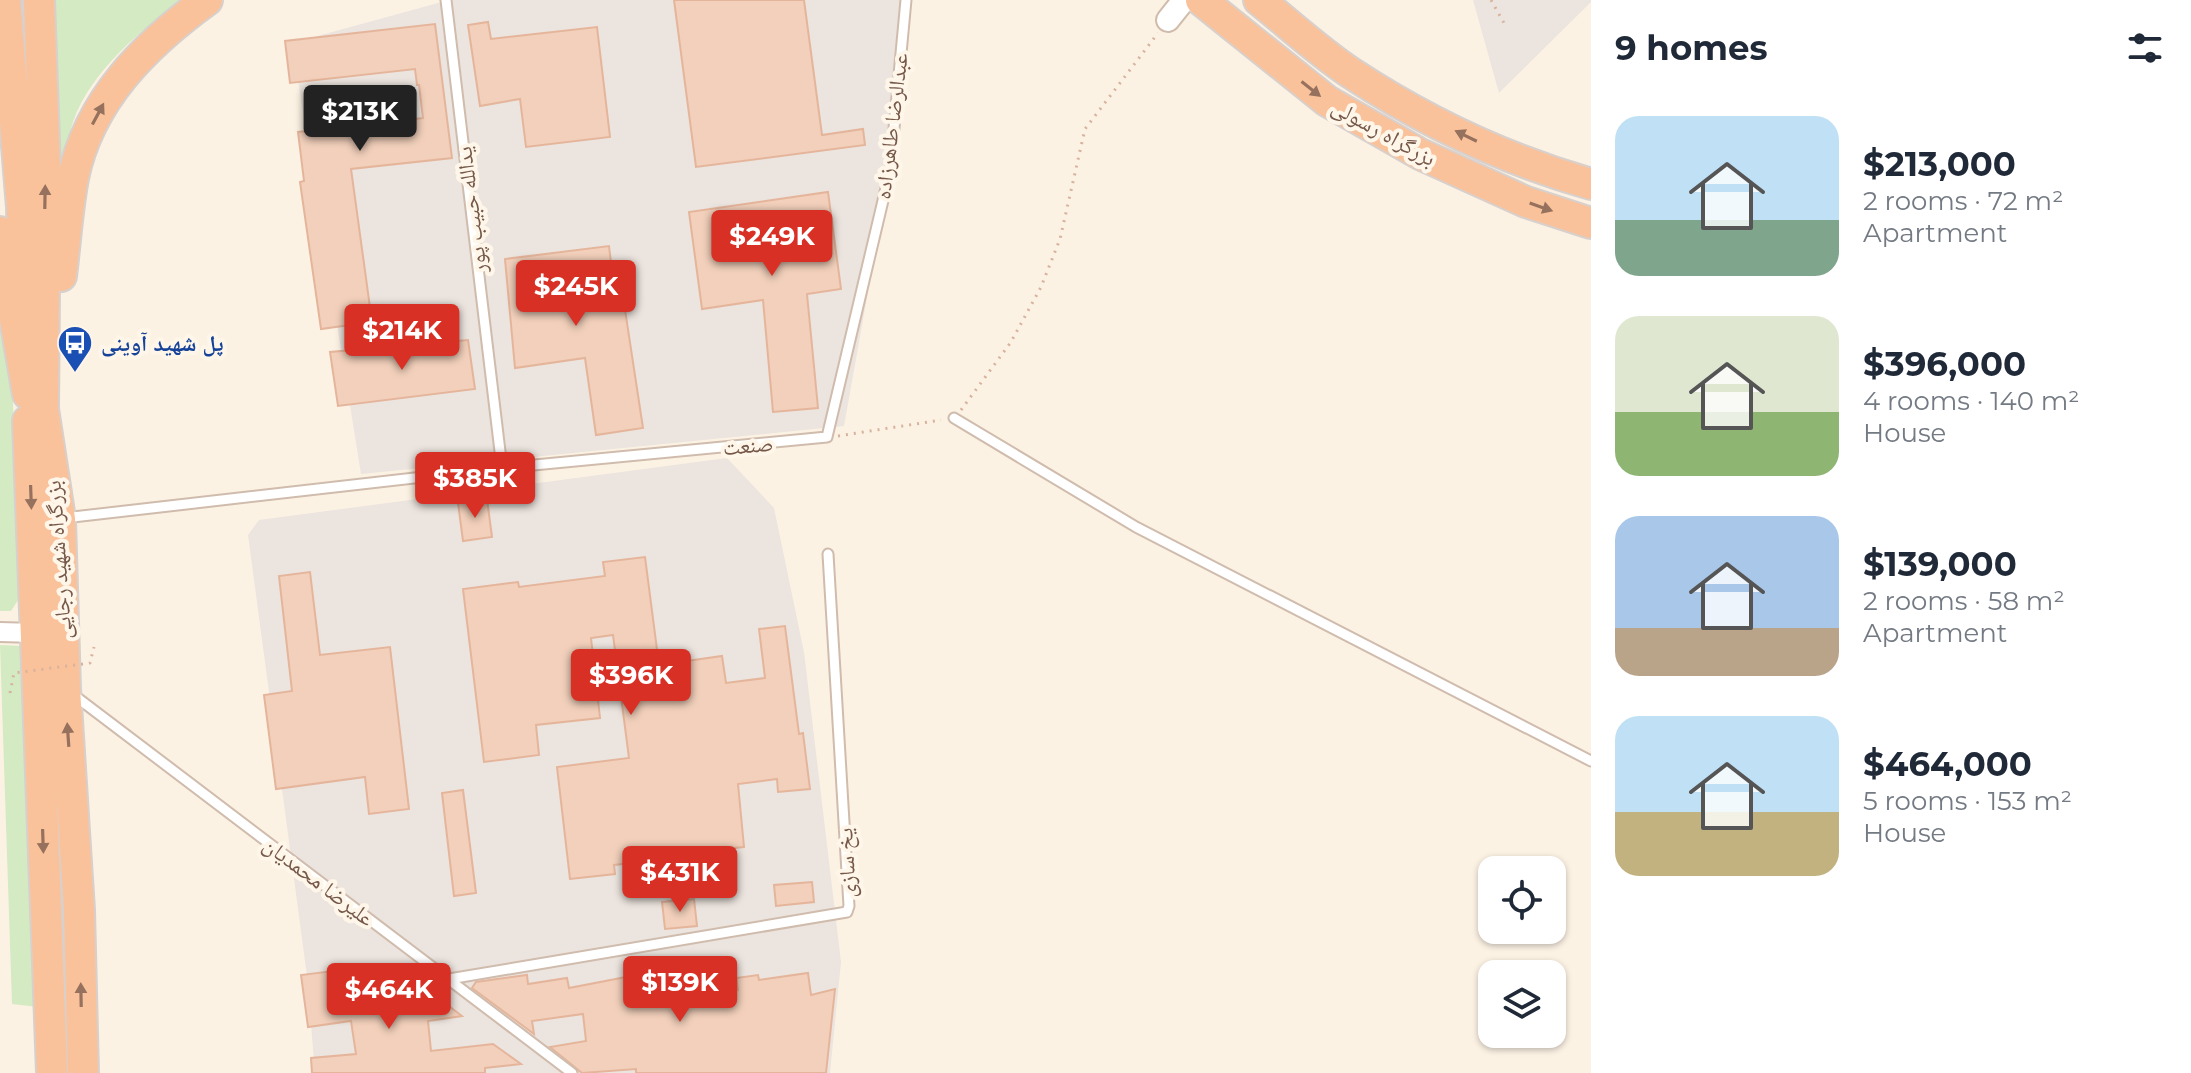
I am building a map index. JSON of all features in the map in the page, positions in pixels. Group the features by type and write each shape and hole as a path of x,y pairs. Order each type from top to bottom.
{"highway":[{"name":"بزرگراه شهید رجایی","path":"5,0 35,402 60,519 65,689 79,910 83,1073"},
{"name":"بزرگراه شهید رجایی","path":"39,0 45,169 35,402 35,633 52,1073"},
{"path":"35,402 73,176 83,148 114,86 137,58 171,26 207,0"},
{"name":"بزرگراه رسولی","path":"1201,0 1327,101 1420,154 1526,202 1591,223"},
{"name":"بزرگراه رسولی","path":"1269,8 1349,71 1412,111 1497,151 1591,184"},
{"path":"0,232 35,402"}],"street":[{"path":"1168,20 1184,0"},
{"path":"0,632 35,633"}],"lane":[{"name":"یدالله حبیب پور","path":"446,0 502,468"},
{"name":"عبدالرضا طاهرزاده","path":"827,437 890,171 906,0"},
{"path":"954,418 1136,527 1591,761"},
{"name":"صنعت","path":"60,519 502,468 827,437"},
{"name":"یخ سازی","path":"449,979 847,912 828,554"},
{"name":"علیرضا محمدیان","path":"65,689 572,1073"}],"path":[{"path":"1491,0 1504,23"},
{"path":"827,437 954,418 1011,342 1041,287 1060,239 1085,129 1168,20"},
{"path":"10,693 14,673 90,663 94,647"}],"shaded area":[{"path":"449,0 905,0 888,180 844,426 361,474 292,43"},
{"path":"1473,0 1591,0 1591,2 1499,93"},
{"path":"727,458 774,508 804,652 841,962 830,1073 315,1073 307,976 248,535 259,520"}],"green space":[{"path":"45,0 184,0 119,53 81,103 70,133 55,214"},
{"path":"0,321 10,346 21,561 22,594 11,611 0,611"},
{"path":"0,645 22,646 38,1007 12,1004"}],"building":[{"path":"674,0 804,0 822,135 863,129 865,145 696,167"},
{"path":"488,22 491,39 597,27 610,137 526,147 520,99 480,106 468,25"},
{"path":"435,24 452,158 351,169 372,322 321,329 300,182 304,181 298,132 423,118 419,85 415,69 290,83 285,41"},
{"path":"828,192 841,289 807,294 818,408 773,412 763,300 702,309 689,212"},
{"path":"609,246 616,304 624,303 643,428 596,435 585,358 515,368 505,259"},
{"path":"468,340 475,389 338,406 330,352"},
{"path":"487,499 492,537 463,541 458,503"},
{"path":"645,557 659,665 722,656 726,683 765,678 759,629 785,626 799,734 803,733 810,789 778,792 777,779 738,784 744,847 679,853 679,858 614,865 615,874 570,879 557,767 629,758 613,635 591,638 600,718 536,725 539,755 484,762 463,589 518,582 519,587 605,576 603,562"},
{"path":"310,572 320,655 390,647 409,809 369,814 365,777 276,789 264,695 292,691 279,576"},
{"path":"463,790 476,893 454,896 442,793"},
{"path":"812,882 814,902 776,906 774,885"},
{"path":"694,899 697,926 665,929 662,902"},
{"path":"333,971 335,986 381,981 383,1000 432,993 462,1016 428,1021 431,1051 493,1044 521,1064 485,1068 485,1073 312,1073 311,1058 356,1054 351,1021 308,1027 301,975"},
{"path":"652,972 656,999 738,990 736,978 758,975 759,980 808,973 811,995 835,989 826,1073 636,1073 636,1069 582,1073 550,1047 586,1041 583,1014 532,1021 534,1034 472,988 476,982 527,975 528,984 567,978 569,988"}],"place":[{"name":"پل شهید آوینی","path":"75,374"}]}
